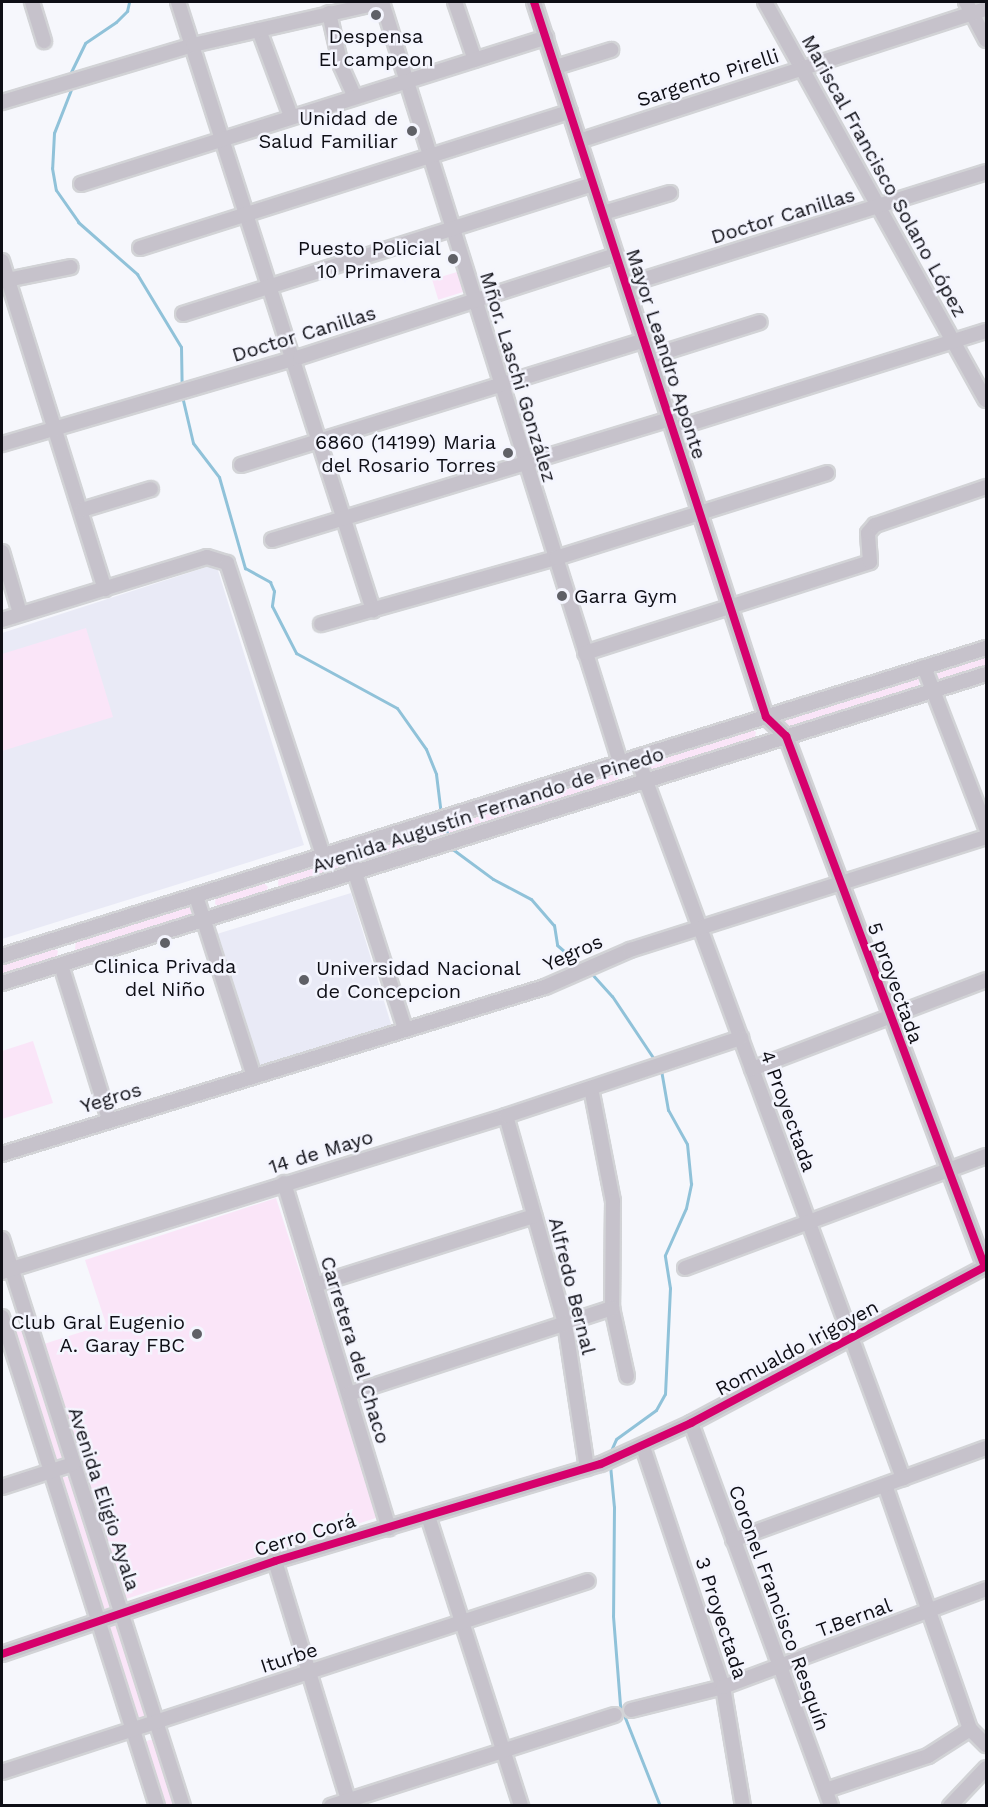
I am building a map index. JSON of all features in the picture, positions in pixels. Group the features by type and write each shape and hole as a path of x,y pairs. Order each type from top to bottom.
{"street":[{"path":"32,2 44,41"},
{"path":"178,2 373,610"},
{"path":"2,102 193,45 312,17 326,7 382,2"},
{"name":"Mñor. Laschi González","path":"382,2 428,157 620,762"},
{"path":"455,2 475,60"},
{"name":"Mayor Leandro Aponte","path":"534,2 766,717"},
{"name":"Mariscal Francisco Solano López","path":"765,2 987,400"},
{"path":"326,7 341,66 354,95"},
{"path":"975,8 987,40"},
{"name":"Sargento Pirelli","path":"579,141 975,8"},
{"path":"259,30 291,116"},
{"path":"81,184 354,95 406,83 546,37"},
{"path":"555,67 611,50"},
{"path":"140,248 246,211 570,112"},
{"name":"Doctor Canillas","path":"626,285 987,172"},
{"path":"183,314 268,285 593,184"},
{"path":"603,213 670,193"},
{"name":"Doctor Canillas","path":"2,444 188,391 616,255"},
{"path":"2,261 4,280 56,428 105,589"},
{"path":"4,280 71,267"},
{"path":"649,357 760,322"},
{"path":"272,540 525,463 671,424 987,331"},
{"path":"241,465 318,438 644,340"},
{"path":"321,624 556,558 827,473"},
{"path":"585,653 731,609 870,562 872,554 868,533 875,525 987,487"},
{"path":"82,510 151,489"},
{"path":"2,552 20,613"},
{"path":"2,620 207,557 218,558 227,563 323,855"},
{"name":"Avenida Augustín Fernando de Pinedo","path":"2,956 987,648"},
{"path":"924,667 987,828"},
{"name":"Avenida Augustín Fernando de Pinedo","path":"2,983 987,674"},
{"name":"5 proyectada","path":"766,717 786,736 889,1015 986,1266"},
{"name":"4 Proyectada","path":"637,757 903,1478"},
{"name":"Yegros","path":"2,1154 252,1074 545,987 585,968 700,927 987,837"},
{"path":"346,848 405,1029"},
{"path":"196,896 252,1074"},
{"path":"61,964 109,1119"},
{"path":"752,1069 889,1015 987,980"},
{"name":"14 de Mayo","path":"6,1271 506,1116 669,1060 741,1038"},
{"path":"591,1088 613,1201 612,1308 627,1376"},
{"name":"Alfredo Bernal","path":"506,1116 565,1323 587,1468"},
{"path":"685,1268 987,1156"},
{"name":"Carretera del Chaco","path":"284,1184 389,1528"},
{"path":"315,1285 534,1216"},
{"name":"Avenida Eligio Ayala","path":"2,1239 6,1271 24,1314 121,1614 153,1721 183,1806"},
{"name":"Romualdo Irigoyen","path":"621,1455 643,1447 691,1423 986,1266"},
{"path":"348,1394 612,1308"},
{"path":"24,1314 2,1319 157,1806"},
{"name":"Coronel Francisco Resquín","path":"691,1423 831,1806"},
{"name":"3 Proyectada","path":"643,1447 723,1687 743,1806"},
{"path":"733,1540 987,1448"},
{"name":"Cerro Corá","path":"2,1654 274,1561 601,1464 621,1455"},
{"path":"2,1487 72,1464"},
{"path":"885,1485 970,1729 987,1745"},
{"path":"428,1516 521,1806"},
{"path":"274,1561 350,1803"},
{"name":"Iturbe","path":"2,1772 588,1581"},
{"name":"T.Bernal","path":"631,1710 723,1687 987,1589"},
{"path":"331,1806 350,1803 615,1715"},
{"path":"826,1790 928,1756 970,1729"},
{"path":"950,1806 987,1768"}],"shaded area":[{"path":"457,272 463,292 438,300 432,280"},
{"path":"216,564 304,845 2,939 2,633"},
{"path":"86,628 113,717 2,751 2,654"},
{"path":"986,654 986,669 942,683 937,679 938,669"},
{"path":"914,676 920,679 918,689 788,729 783,725 783,716"},
{"path":"750,728 756,732 754,741 650,773 644,763"},
{"path":"617,770 620,775 616,783 361,865 355,855"},
{"path":"339,857 345,861 343,870 283,889 278,885 279,875"},
{"path":"261,880 268,887 265,894 221,908 215,904 216,894"},
{"name":"Universidad Nacional de Concepcion","path":"351,893 392,1026 256,1067 215,935"},
{"path":"189,904 193,917 80,953 75,949 76,940"},
{"path":"52,947 58,951 56,960 2,978 2,963"},
{"path":"33,1041 53,1103 2,1119 2,1051"},
{"path":"276,1198 379,1517 126,1599 44,1344 106,1324 85,1260"},
{"path":"18,1330 25,1330 65,1456 60,1459 53,1459 14,1334"},
{"path":"71,1477 112,1605 107,1609 100,1608 60,1479"},
{"path":"111,1624 117,1625 147,1719 136,1721 107,1627"},
{"path":"155,1740 177,1805 164,1805 144,1743"}],"waterway":[{"path":"71,72 85,43 116,22 127,11 129,2"},
{"path":"72,87 54,133 52,168 56,190 78,222 137,274 181,347 182,386"},
{"path":"182,396 193,443 219,477 245,568 270,582 274,591 272,606 296,653 397,708 426,749 436,774 441,813"},
{"path":"445,827 448,836"},
{"path":"451,848 493,879 531,899 554,925 557,945 581,966"},
{"path":"591,973 612,996 656,1062"},
{"path":"609,1455 616,1439 656,1410 665,1394 670,1288 665,1255 686,1208 691,1184 687,1144 668,1110 661,1070"},
{"path":"610,1465 614,1507 613,1616 620,1705 660,1806"}],"cycle path":[{"path":"534,2 766,717 786,736 985,1267"},
{"path":"2,1654 275,1561 601,1464 691,1423 986,1266"}],"place":[{"name":"Despensa El campeon","path":"376,15"},
{"name":"Unidad de Salud Familiar","path":"412,131"},
{"name":"Puesto Policial 10 Primavera","path":"453,259"},
{"name":"6860 (14199) Maria del Rosario Torres","path":"508,453"},
{"name":"Garra Gym","path":"562,596"},
{"name":"Clinica Privada del Niño","path":"165,943"},
{"name":"Universidad Nacional de Concepcion","path":"304,980"},
{"name":"Club Gral Eugenio A. Garay FBC","path":"197,1334"}]}
